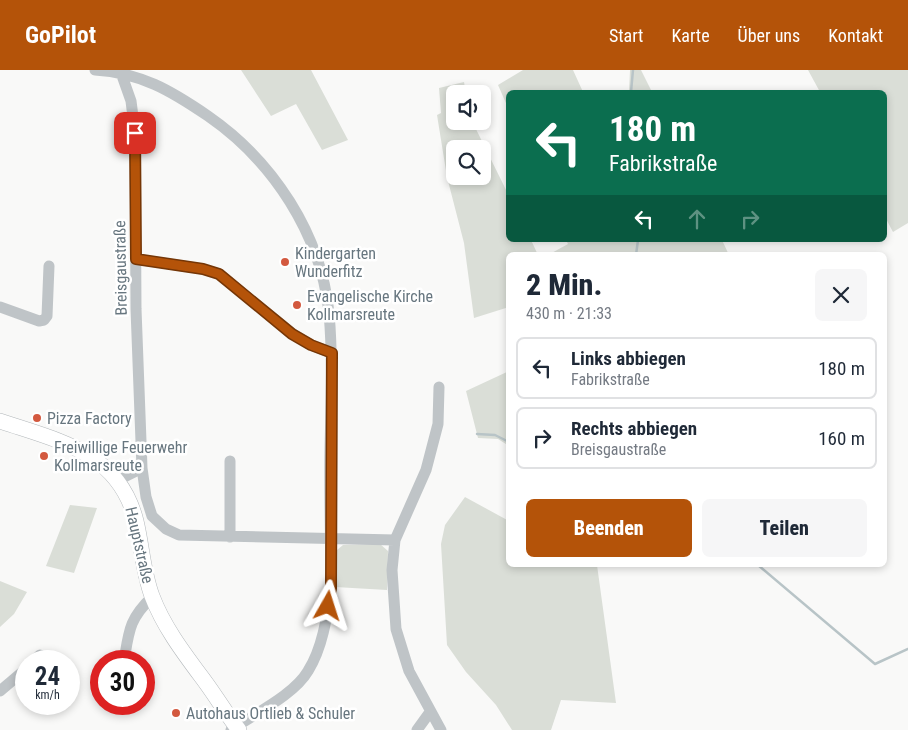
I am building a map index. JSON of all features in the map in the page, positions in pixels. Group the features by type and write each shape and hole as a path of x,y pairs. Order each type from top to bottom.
{"main road":[{"name":"Hauptstraße","path":"0,421 90,456 118,480 129,499 136,520 152,597 162,618 235,729"}],"street":[{"path":"95,70 120,71 144,78 195,107 250,150 274,178 293,207 321,272 329,311 332,353 331,539 328,606 317,650 308,672 293,688 235,729"},
{"name":"Breisgaustraße","path":"120,71 131,101 135,133 136,259 142,468 146,497 152,516"},
{"path":"136,259 203,269 219,274 292,334 311,345 332,353"},
{"path":"0,308 39,321 44,320 47,316 49,266"},
{"path":"438,387 438,424 426,470 395,540 392,570 396,629 409,671 441,730"},
{"path":"230,461 230,537"},
{"path":"118,480 142,468"},
{"path":"136,520 152,516 166,530 179,535 395,540"},
{"name":"Hauptstraße","path":"126,650 132,623 136,614 152,597"},
{"path":"0,691 15,678"},
{"path":"417,730 430,712"}],"shaded area":[{"path":"241,70 311,70 348,140 322,150 296,104 271,116"},
{"path":"523,70 573,70 582,90 506,90 506,103 498,85"},
{"path":"630,70 641,70 651,90 629,90"},
{"path":"808,70 908,70 908,223 893,232 887,221 887,90 819,90"},
{"path":"464,82 464,85 452,85"},
{"path":"446,86 446,130 476,130 481,140 446,140 446,171 437,115 441,113 439,88"},
{"path":"491,160 506,190 506,242 532,242 537,252 506,252 506,308 474,318 464,243 449,185 491,185"},
{"path":"567,242 723,242 728,252 553,252 568,244"},
{"path":"506,372 506,444 498,439 478,438 466,391"},
{"path":"465,497 506,519 506,567 597,567 616,703 561,700 551,730 512,730 496,705 466,672 447,645 441,544 445,525"},
{"path":"70,505 97,508 74,573 46,566"},
{"path":"380,544 388,551 387,590 335,587 337,550 343,545"},
{"path":"0,581 27,592 14,614 0,627"}],"waterway":[{"path":"631,90 633,70"},
{"path":"636,252 638,242"},
{"path":"477,434 495,435 506,440"},
{"path":"760,567 875,664 908,649"}],"place":[{"name":"Kindergarten Wunderfitz","path":"285,262"},
{"name":"Evangelische Kirche Kollmarsreute","path":"297,305"},
{"name":"Pizza Factory","path":"37,418"},
{"name":"Freiwillige Feuerwehr Kollmarsreute","path":"44,456"},
{"name":"Autohaus Ortlieb & Schuler","path":"176,713"}],"route":[{"path":"135,133 136,259 203,269 219,274 292,334 311,345 332,353 330,469 331,588 328,606"}]}
